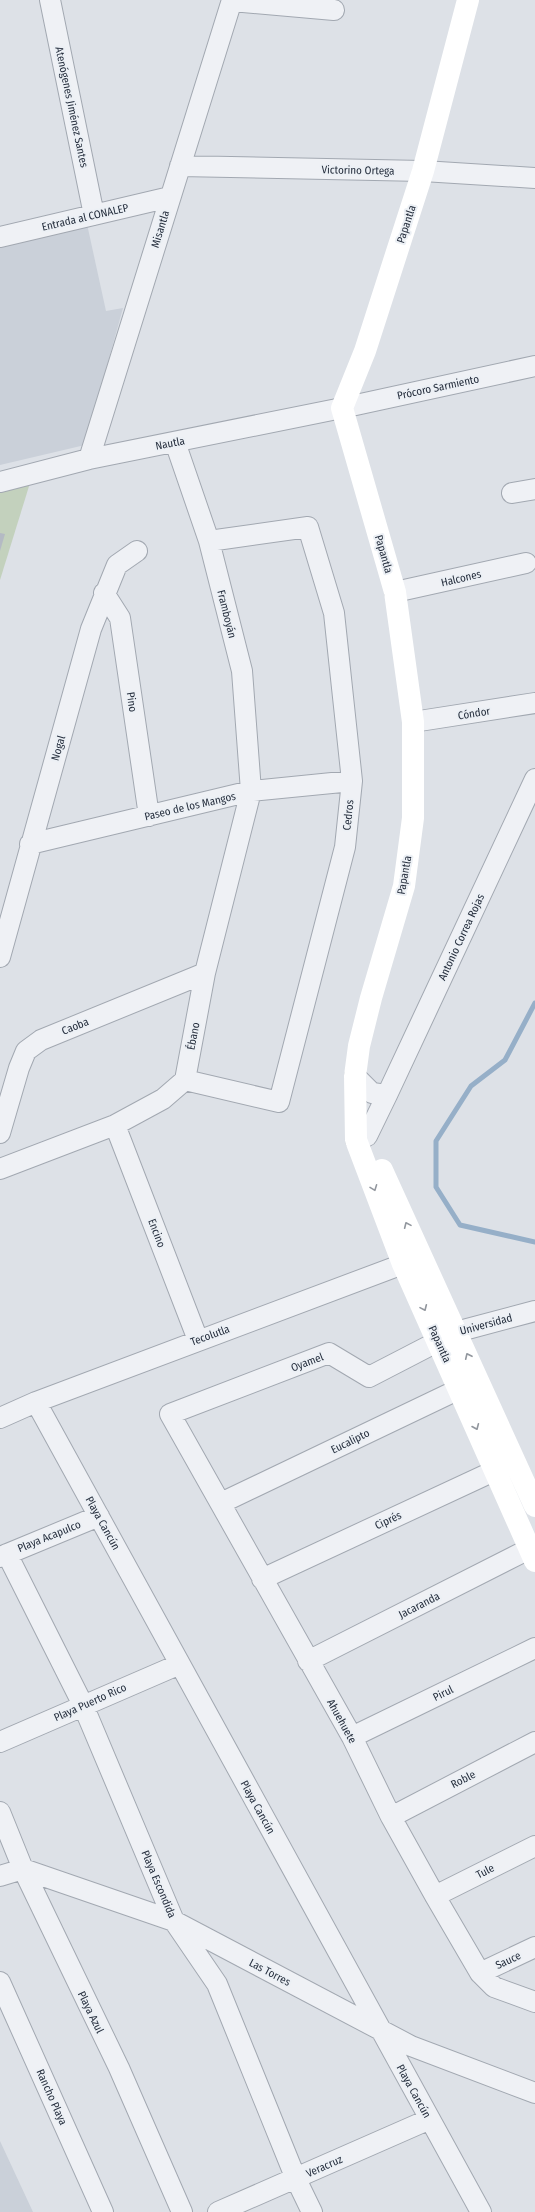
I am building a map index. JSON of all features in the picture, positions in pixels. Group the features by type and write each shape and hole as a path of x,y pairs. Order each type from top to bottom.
{"street":[{"name":"Atenógenes Jiménez Santes","path":"50,0 94,215"},
{"name":"Papantla","path":"468,0 423,171 364,351 342,408 395,592 413,722 413,818 404,886 371,998 359,1046 355,1076 359,1133 412,1259 469,1384 514,1461 535,1506"},
{"path":"232,1 334,10"},
{"name":"Misantla","path":"89,459 232,1"},
{"name":"Victorino Ortega","path":"180,166 423,171 535,178"},
{"name":"Entrada al CONALEP","path":"0,237 170,197"},
{"name":"Prócoro Sarmiento","path":"342,408 535,366"},
{"name":"Nautla","path":"0,482 89,459 342,408"},
{"name":"Framboyán","path":"175,442 209,541 242,671 251,791"},
{"path":"512,493 535,489"},
{"name":"Cedros","path":"185,1080 279,1102 345,847 352,781 334,613 308,527 209,541"},
{"name":"Nogal","path":"0,957 30,844 91,629 104,593 117,565 137,551"},
{"name":"Halcones","path":"395,592 526,563"},
{"name":"Pino","path":"104,593 120,618 149,816"},
{"name":"Cóndor","path":"413,722 535,703"},
{"name":"Antonio Correa Rojas","path":"359,1133 387,1095 535,779"},
{"name":"Paseo de los Mangos","path":"30,844 251,791 352,781"},
{"name":"Ébano","path":"185,1080 205,973 251,791"},
{"name":"Caoba","path":"0,1133 19,1068 26,1051 41,1040 205,973"},
{"path":"355,1076 372,1093 387,1095"},
{"path":"0,1169 116,1125 163,1099 185,1080"},
{"name":"Encino","path":"116,1125 198,1340"},
{"name":"Tecolutla","path":"0,1418 36,1402 412,1259"},
{"name":"Universidad","path":"447,1336 535,1311"},
{"name":"Oyamel","path":"170,1414 329,1353 369,1376 447,1336"},
{"name":"Papantla","path":"469,1384 494,1471 532,1555"},
{"name":"Eucalipto","path":"221,1503 469,1384"},
{"name":"Playa Cancún","path":"36,1402 481,2212"},
{"name":"Ahuehuete","path":"170,1414 352,1737 391,1816 480,1973 494,1987 535,2002"},
{"name":"Ciprés","path":"262,1579 514,1461"},
{"name":"Playa Acapulco","path":"4,1555 99,1516"},
{"name":"Playa Escondida","path":"4,1555 83,1705 174,1921 217,1984 296,2179 312,2212"},
{"name":"Jacaranda","path":"308,1661 532,1555"},
{"name":"Pirul","path":"352,1737 535,1648"},
{"name":"Playa Puerto Rico","path":"0,1742 180,1664"},
{"name":"Roble","path":"391,1816 535,1742"},
{"name":"Playa Azul","path":"0,1812 22,1869 119,2068 182,2212"},
{"name":"Tule","path":"435,1896 535,1846"},
{"path":"0,1876 22,1869"},
{"name":"Las Torres","path":"22,1869 174,1921 411,2046 535,2093"},
{"name":"Sauce","path":"480,1973 535,1947"},
{"name":"Rancho Playa","path":"0,1982 103,2212"},
{"name":"Veracruz","path":"218,2212 430,2120"}],"shaded area":[{"path":"87,224 106,311 123,308 85,445 0,465 0,246"},
{"path":"0,2141 33,2212 0,2212"}],"green space":[{"path":"30,483 0,580 0,490"}],"building":[{"path":"0,533 5,534 0,551"}],"waterway":[{"path":"535,1003 505,1060 471,1086 436,1141 436,1187 460,1225 535,1242"}]}
